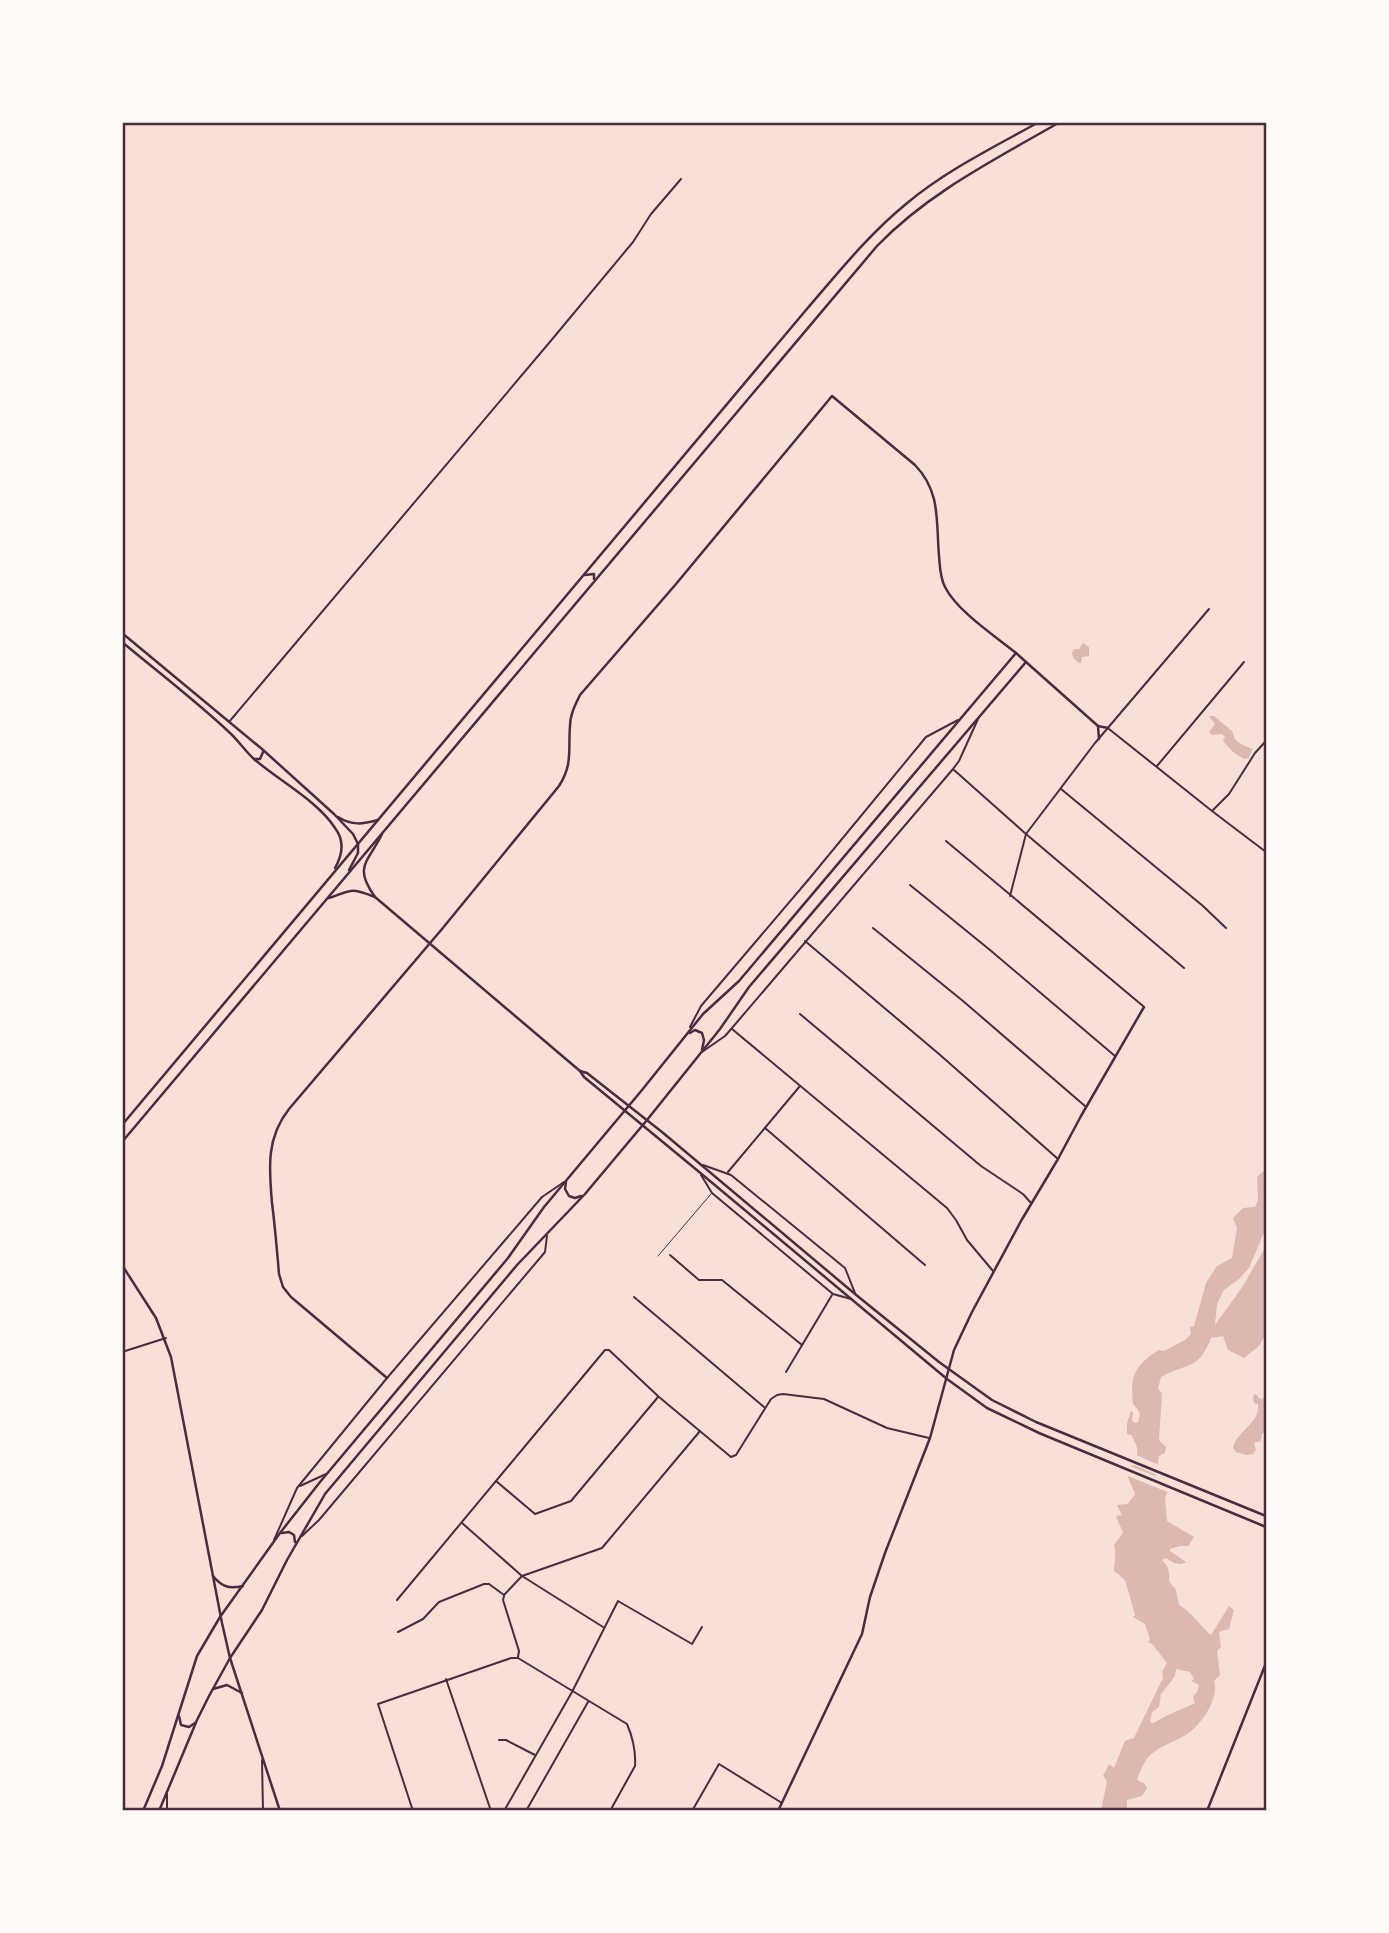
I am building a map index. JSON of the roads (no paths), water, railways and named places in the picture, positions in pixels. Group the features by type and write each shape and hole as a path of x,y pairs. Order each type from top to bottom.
{"main road":[{"path":"122,1125 806,310 876,231 927,187 1039,122"},
{"path":"122,1142 855,270 892,230 930,198 1060,122"},
{"path":"387,1378 291,1297 283,1287 279,1274 269,1158 275,1133 284,1115 562,783 570,762 572,712 580,695 832,396 924,475 936,504 940,569 950,596 1098,726 1108,728"},
{"path":"585,575 593,574 593,582"},
{"path":"122,633 262,749 353,834 358,844 358,853 348,873"},
{"path":"122,642 230,733 254,759 293,788 329,820 340,836 342,851 330,876"},
{"path":"143,1811 162,1766 197,1657 220,1617 279,1534 508,1258 544,1207 703,1014 739,981 1016,653"},
{"path":"159,1811 213,1689 262,1610 325,1494 517,1265 585,1194 647,1121 749,986 1026,662"},
{"path":"1098,726 1099,739"},
{"path":"254,759 262,757 262,749"},
{"path":"334,814 355,824 378,820"},
{"path":"383,832 363,872 365,884 375,897 484,992 580,1071 587,1073 701,1164 949,1370 992,1400 1036,1422 1266,1516"},
{"path":"327,899 349,890 375,897"},
{"path":"778,1811 862,1634 870,1597 885,1553 930,1438 954,1350 993,1272 1144,1007"},
{"path":"687,1035 695,1030 702,1033 704,1040 701,1053"},
{"path":"580,1071 583,1077 947,1380 988,1408 1039,1433 1265,1526"},
{"path":"568,1179 565,1189 569,1196 575,1198 585,1194"},
{"path":"122,1265 156,1318 172,1357 220,1617 230,1658 280,1811"},
{"path":"279,1534 289,1532 294,1535 295,1546"},
{"path":"213,1576 228,1588 243,1586"},
{"path":"1206,1811 1266,1663"},
{"path":"213,1689 227,1685 242,1693"},
{"path":"179,1714 180,1722 185,1727 197,1720"}],"street":[{"path":"228,723 549,343 633,242 651,214 681,179"},
{"path":"1010,895 1026,834 1099,739 1209,609"},
{"path":"1156,767 1244,662"},
{"path":"701,1053 725,1036 953,769 980,715"},
{"path":"687,1035 701,1006 926,737 962,718"},
{"path":"1108,728 1266,852"},
{"path":"1212,811 1229,794 1266,741"},
{"path":"953,769 1184,968"},
{"path":"1060,788 1226,928"},
{"path":"946,841 1144,1007"},
{"path":"910,884 1116,1057"},
{"path":"873,928 1086,1107"},
{"path":"805,941 1058,1159"},
{"path":"800,1014 981,1166 1023,1194 1031,1204"},
{"path":"732,1028 947,1208 967,1240 993,1272"},
{"path":"728,1173 800,1086"},
{"path":"765,1128 925,1265"},
{"path":"701,1164 728,1173 845,1268 855,1294"},
{"path":"698,1171 712,1193 833,1294 852,1300"},
{"path":"272,1544 297,1488 542,1197 568,1179"},
{"path":"299,1539 319,1520 545,1252 547,1233"},
{"path":"670,1255 699,1280 722,1280 802,1345"},
{"path":"786,1372 833,1294"},
{"path":"634,1297 765,1408"},
{"path":"122,1352 166,1338"},
{"path":"397,1600 604,1351 608,1350 731,1457 736,1455 771,1399 777,1395 803,1395 824,1399 887,1428 930,1438"},
{"path":"496,1481 535,1514 571,1501 659,1397"},
{"path":"518,1658 519,1651 503,1600 504,1595 522,1576 602,1548 700,1431"},
{"path":"297,1488 327,1474"},
{"path":"462,1522 522,1576 604,1628"},
{"path":"398,1632 423,1619 439,1602 484,1584 489,1584 504,1595"},
{"path":"504,1811 572,1692 618,1601 692,1644 702,1627"},
{"path":"413,1811 378,1704 511,1658 518,1658 628,1724 633,1739 635,1766 610,1811"},
{"path":"446,1679 491,1811"},
{"path":"526,1811 589,1701"},
{"path":"499,1740 506,1740 536,1756"},
{"path":"262,1756 263,1811"},
{"path":"692,1811 719,1764 782,1803"},
{"path":"167,1791 167,1811"}],"lane":[{"path":"658,1256 712,1193"}]}
